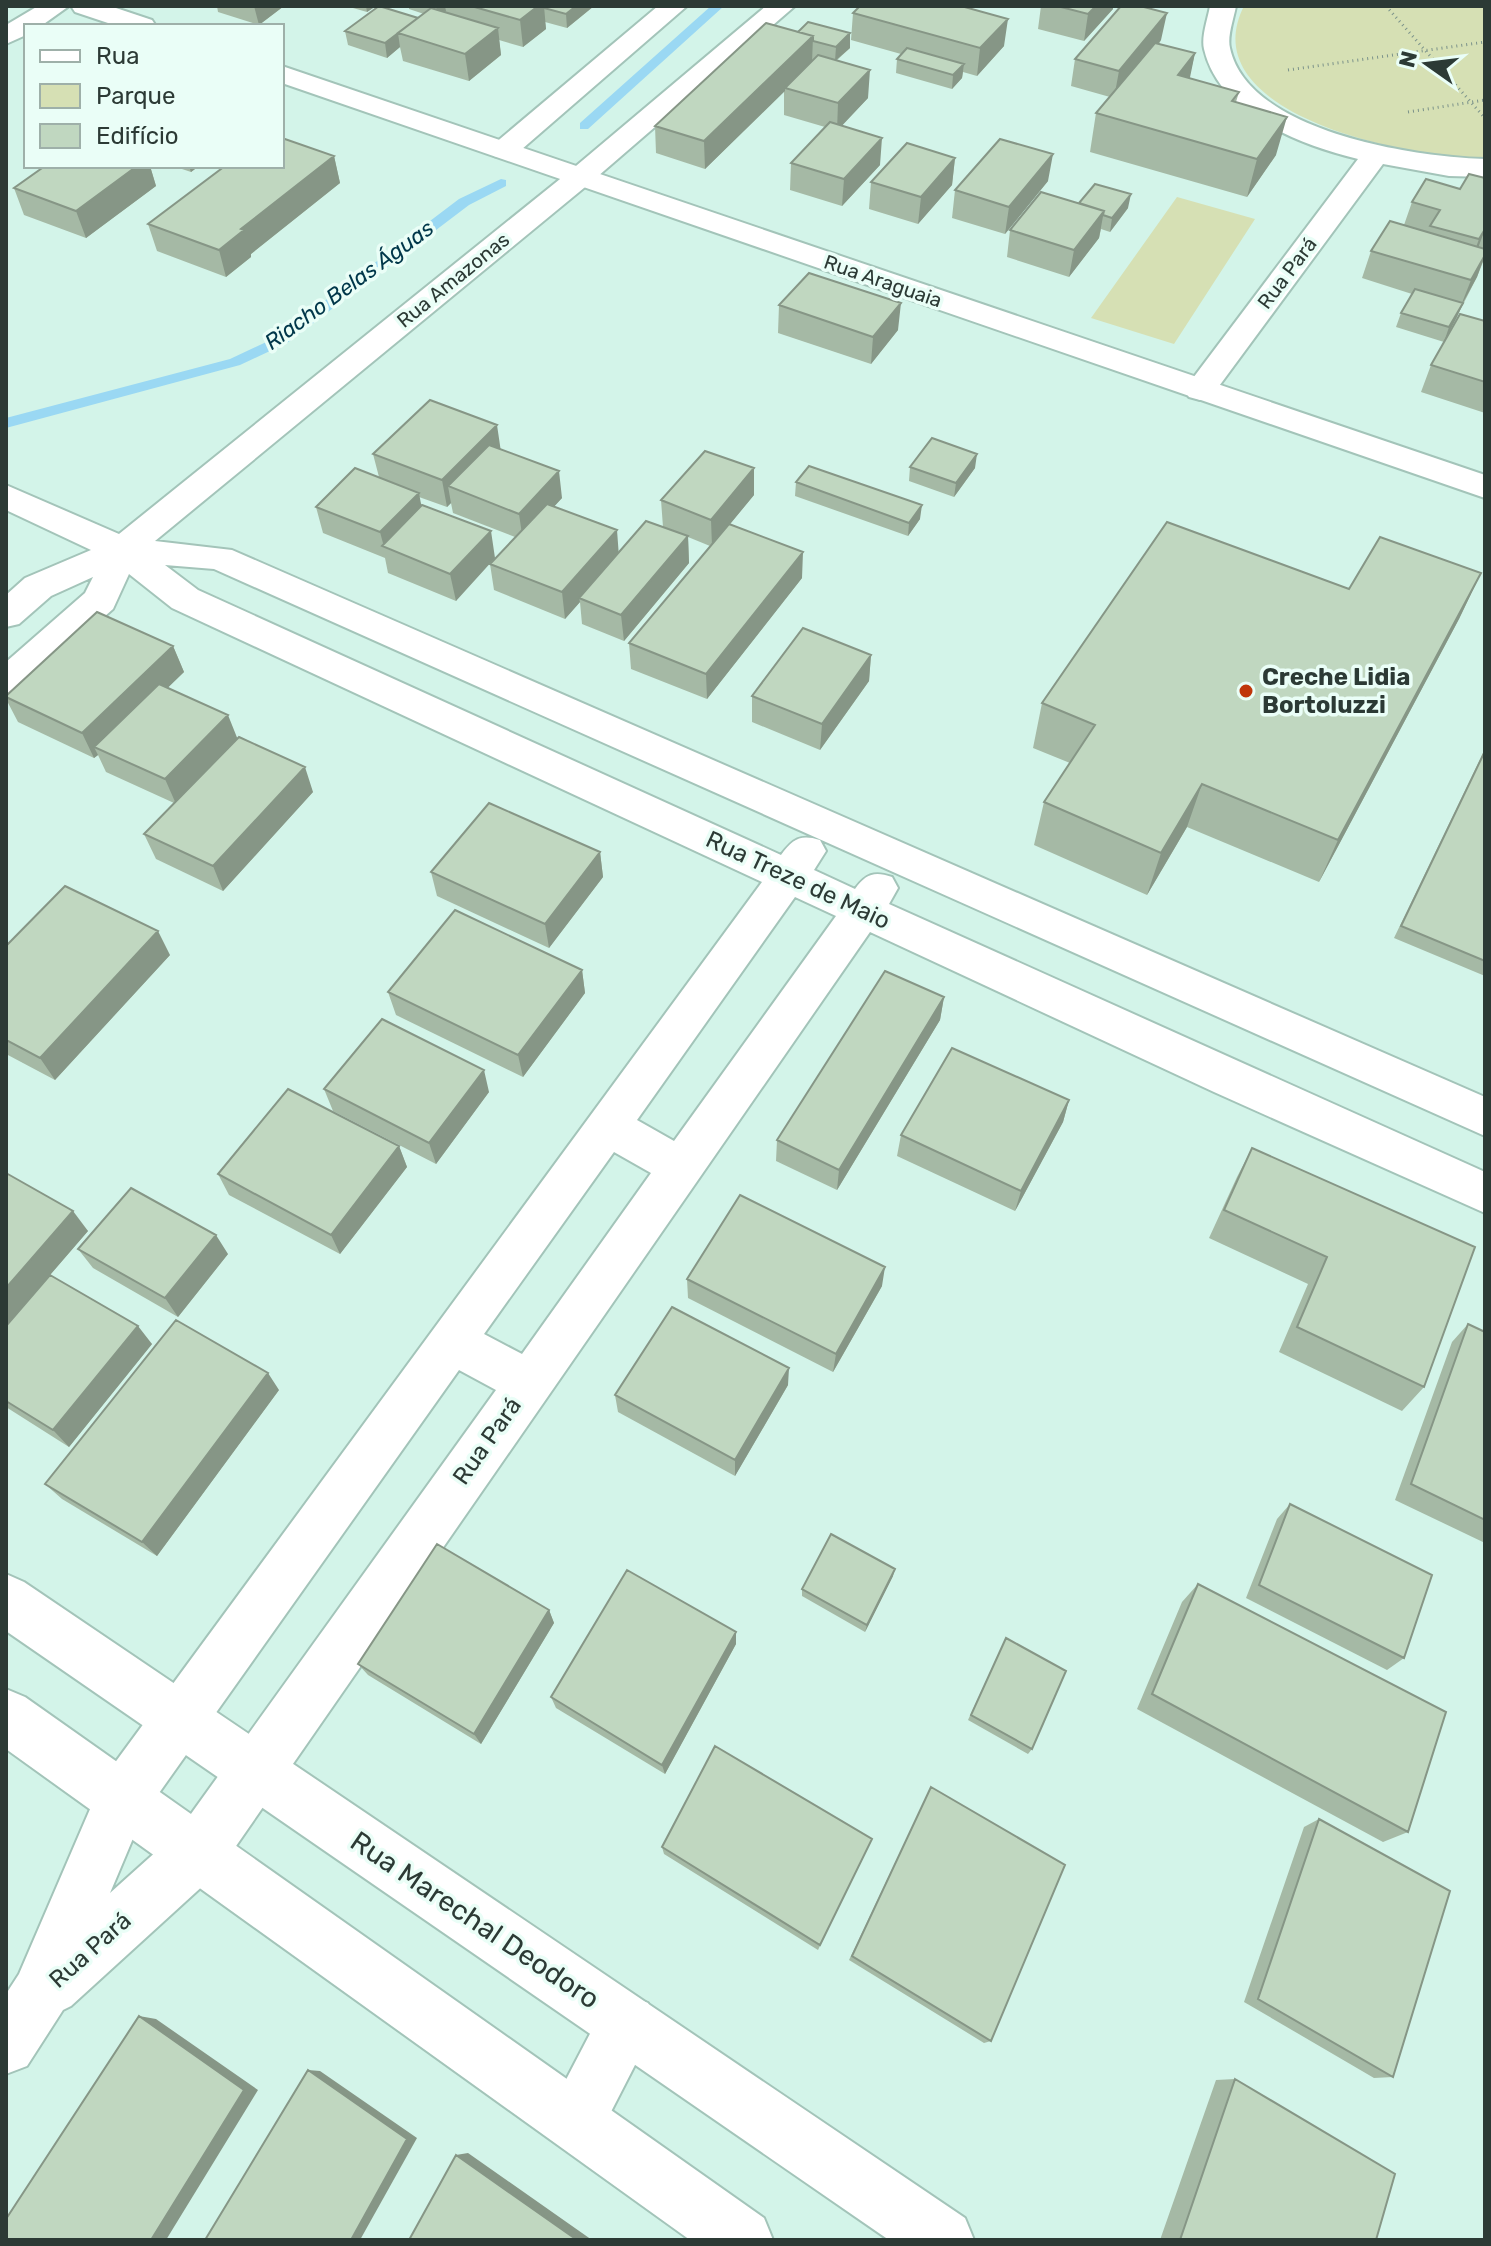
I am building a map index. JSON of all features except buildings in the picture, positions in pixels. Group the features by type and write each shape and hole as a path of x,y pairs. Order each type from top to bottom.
{"street":[{"path":"26,24 56,6"},
{"path":"84,6 137,24"},
{"path":"504,150 674,6"},
{"name":"Rua Amazonas","path":"6,615 38,587 122,550 580,177 782,6"},
{"path":"1223,6 1214,26 1216,52 1230,79 1258,106 1297,129 1375,156 1428,166 1485,168"},
{"path":"6,36 24,25"},
{"name":"Rua Araguaia","path":"284,75 1485,487"},
{"name":"Rua Pará","path":"1200,390 1375,156"},
{"name":"Rua Treze de Maio","path":"6,496 122,550 185,599 1229,1079 1485,1193"},
{"name":"Rua Amazonas","path":"6,683 100,600 122,550"},
{"name":"Rua Treze de Maio","path":"122,550 220,558 1485,1117"},
{"path":"351,676 395,633"},
{"path":"547,765 587,718"},
{"name":"Rua Pará","path":"6,2045 40,1995 122,1798 787,875 827,824"},
{"name":"Rua Pará","path":"40,1995 198,1852 900,857"},
{"path":"1229,1079 1259,1017"},
{"path":"607,1125 680,1167"},
{"path":"450,1341 529,1382"},
{"name":"Rua Marechal Deodoro","path":"6,1600 938,2238"},
{"path":"6,1716 742,2240"},
{"path":"575,2120 627,2024"}],"path":[{"path":"1386,6 1485,118"},
{"path":"1230,79 1485,42"}],"green space":[{"path":"1244,6 1485,6 1485,157 1410,150 1363,139 1317,124 1277,102 1248,76 1236,44"},
{"path":"1177,197 1255,219 1174,344 1091,318"}],"waterway":[{"name":"Riacho Belas Águas","path":"584,126 718,6"},
{"name":"Riacho Belas Águas","path":"6,423 235,362 282,340 464,202 501,183"}],"place":[{"name":"Creche Lidia Bortoluzzi","path":"1246,691"}]}
